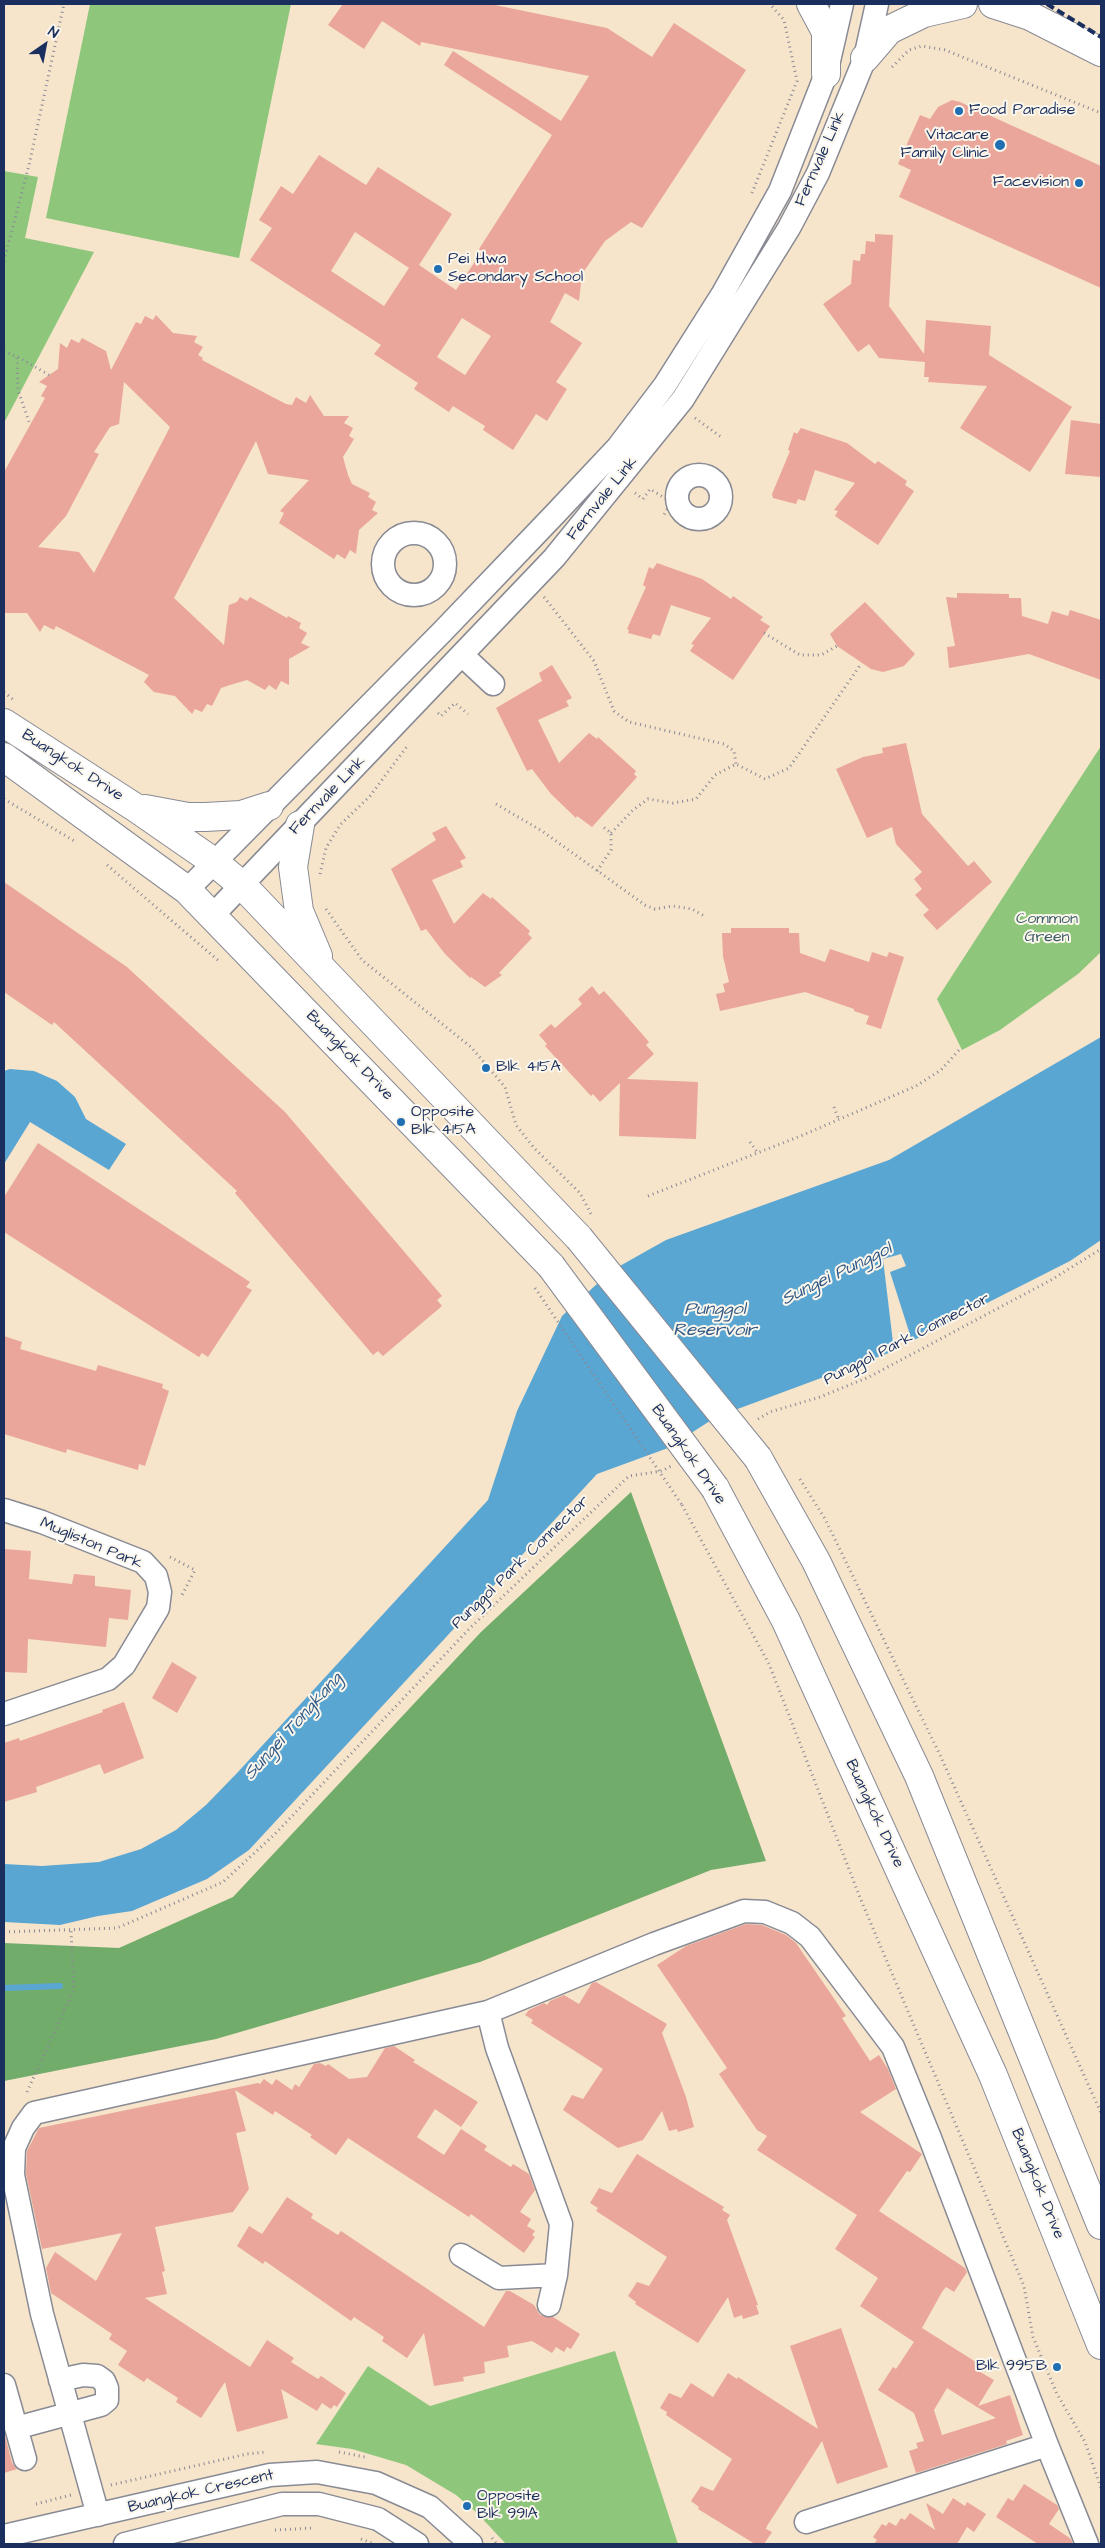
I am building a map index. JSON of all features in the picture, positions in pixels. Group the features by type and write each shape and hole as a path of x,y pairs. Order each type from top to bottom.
{"main road":[{"path":"811,4 826,32 826,74"},
{"path":"877,64 890,30 924,13 963,4"},
{"path":"993,4 1030,16 1101,52"},
{"name":"Buangkok Drive","path":"4,723 136,808 214,862 242,886 324,971 586,1228 758,1458 816,1561 920,1776 1101,2225"},
{"name":"Buangkok Drive","path":"4,757 187,890 213,915 540,1273 715,1488 786,1621 993,2075 1101,2345"},
{"path":"136,808 188,817 241,815 269,806"},
{"path":"300,826 293,867 299,911 324,971"}],"street":[{"name":"Fernvale Link","path":"187,890 472,600 618,447 665,385 722,296 780,191 826,74 842,4"},
{"name":"Fernvale Link","path":"213,915 554,558 683,399 789,228 877,64 877,4"},
{"path":"443,578 472,600"},
{"path":"462,654 493,684"},
{"name":"Mugliston Park","path":"4,1510 42,1522 143,1562 156,1576 160,1592 158,1608 124,1665 108,1680 4,1714"},
{"path":"98,2515 42,2314 13,2175 14,2148 23,2128 34,2113 488,2012 654,1944 744,1911 765,1912 792,1923 810,1937 893,2048 978,2261 1047,2445 1087,2544"},
{"path":"488,2012 497,2048 561,2224 556,2275 549,2305"},
{"path":"461,2255 499,2278 556,2275"},
{"path":"16,2428 69,2412 101,2405 106,2400 107,2388 104,2381 90,2375 60,2380"},
{"path":"4,2385 25,2459"},
{"path":"806,2522 1047,2445"},
{"name":"Buangkok Crescent","path":"4,2536 270,2475 317,2472 376,2483 430,2507 471,2544"},
{"name":"Buangkok Crescent","path":"124,2544 282,2504 319,2504 378,2519 417,2544"}],"path":[{"path":"4,261 29,166 64,4"},
{"path":"750,198 797,81 784,20 770,4"},
{"path":"877,64 922,46 945,50 1101,112"},
{"path":"4,351 50,375"},
{"path":"17,357 18,390 30,425"},
{"path":"693,416 721,436"},
{"path":"637,486 632,492 643,499 650,489 671,502 664,515"},
{"path":"548,601 594,661 614,711 629,722 724,744 734,751 736,764"},
{"path":"764,634 800,655 821,655 838,646"},
{"path":"736,764 765,779 789,768 860,664"},
{"path":"431,720 453,697"},
{"path":"438,713 442,716 455,704 468,714"},
{"path":"318,881 326,848 340,825 370,796 411,740"},
{"path":"597,871 611,850 611,833 633,810 648,799 673,803 696,799 715,775 736,764"},
{"path":"4,799 83,846"},
{"path":"496,804 542,831 645,905 656,909 673,906 692,909 706,917"},
{"path":"603,828 611,833"},
{"path":"106,864 223,964"},
{"path":"326,908 362,960 471,1047 505,1087 516,1125 534,1148 580,1193 586,1228"},
{"path":"648,1196 839,1120 916,1086 941,1070 960,1049"},
{"path":"834,1107 839,1120"},
{"path":"750,1142 757,1152"},
{"name":"Punggol Park Connector","path":"753,1422 770,1412 820,1397 869,1376 1051,1280 1101,1249"},
{"path":"540,1273 682,1505 769,1664 860,1900 1024,2286 1033,2337 1057,2394 1085,2442 1101,2488"},
{"name":"Punggol Park Connector","path":"4,1932 117,1928 222,1882 275,1834 471,1627 629,1476 662,1471 678,1462"},
{"path":"24,2097 74,1989 71,1930"},
{"path":"29,2506 91,2490"},
{"path":"273,2531 318,2528"},
{"path":"358,2537 374,2544"}],"green space":[{"path":"90,4 291,4 239,258 46,218"},
{"path":"4,171 38,177 25,238 94,252 4,423"},
{"name":"Common Green","path":"1101,746 1101,952 1078,974 1000,1030 962,1050 937,999"},
{"path":"631,1492 766,1861 711,1870 480,1962 216,2039 4,2081 4,1943 119,1948 233,1897 481,1632"},
{"path":"615,2351 678,2544 506,2544 477,2513 456,2495 406,2465 352,2449 316,2444 368,2366 430,2406"}],"water":[{"name":"Punggol Reservoir","path":"1101,1037 1101,1240 1070,1261 912,1341 890,1272 906,1266 901,1254 883,1259 894,1351 716,1417 668,1448 597,1474 249,1850 207,1879 132,1911 98,1916 60,1925 4,1922 4,1864 42,1866 99,1862 141,1849 176,1830 206,1805 238,1772 488,1500 517,1411 562,1316 598,1283 618,1267 666,1240 889,1160"},
{"path":"10,1069 34,1071 57,1081 75,1097 86,1119 126,1144 109,1170 30,1122 4,1164 4,1071"}],"building":[{"path":"343,4 490,4 607,28 652,57 674,23 746,70 642,228 631,222 605,241 582,274 579,301 565,293 550,322 582,343 556,382 567,389 547,421 536,414 513,450 483,430 485,426 453,406 449,412 414,389 418,383 374,354 381,345 250,260 272,228 259,220 281,186 293,194 319,155 366,185 378,167 452,214 419,265 456,290 482,251 479,249 552,135 444,65 453,51 561,121 589,76 421,42 420,46 382,21 364,49 328,25","holes":["355,232 409,268 384,306 331,271","462,318 491,336 465,375 437,357"]},
{"path":"952,100 1101,166 1101,288 899,197 911,170 898,164 920,115 930,119 938,107"},
{"path":"875,234 893,235 889,306 924,354 926,320 991,326 989,355 1072,407 1030,472 960,428 987,386 928,382 929,377 924,377 925,362 879,358 869,344 858,352 823,304 851,284 853,260 860,261 861,254 865,254 866,241 875,242"},
{"path":"156,315 173,333 197,336 194,342 203,347 198,355 203,358 202,360 286,404 292,405 296,397 306,403 310,395 324,416 349,416 344,423 353,428 349,436 354,439 343,457 348,475 352,484 370,493 368,497 376,502 372,510 378,513 359,530 356,554 350,550 345,559 337,554 334,559 279,523 284,513 280,511 309,480 268,474 256,441 174,598 224,645 229,605 237,602 240,597 247,601 250,597 287,618 288,616 301,623 299,628 307,633 301,643 310,647 289,659 289,685 281,681 276,690 269,685 265,690 247,680 230,685 221,688 212,706 207,704 202,712 195,709 192,714 175,696 154,692 144,682 149,675 56,626 54,630 44,625 40,632 27,613 4,613 4,472 45,398 41,396 47,386 39,382 58,369 60,343 67,348 71,339 79,343 82,338 106,351 111,370 136,322 141,324 145,316 153,320","holes":["124,382 170,427 94,573 79,552 38,547 66,516 99,454 94,452 110,427 119,424"]},
{"path":"1071,420 1101,424 1101,477 1065,474"},
{"path":"801,428 847,443 875,464 878,461 907,481 905,485 914,491 878,545 835,516 838,511 834,510 855,483 815,470 805,501 798,499 796,504 773,498 772,494 790,451 788,450 794,432 797,434"},
{"path":"657,563 702,579 731,599 733,596 763,617 760,620 770,626 733,680 690,651 694,645 691,644 711,618 671,605 660,636 653,634 651,639 628,633 629,630 627,629 646,587 643,585 649,567 653,569"},
{"path":"957,593 1009,594 1009,598 1021,598 1022,616 1048,624 1052,611 1068,616 1070,610 1101,620 1101,680 1029,654 949,668 947,647 955,646 946,597 957,598"},
{"path":"865,602 915,654 904,666 883,672 871,669 837,646 830,634"},
{"path":"552,665 572,698 566,701 569,706 538,720 559,763 589,733 597,739 598,737 636,771 634,774 637,777 592,827 577,816 576,818 551,794 532,769 527,771 496,708 542,681 539,673"},
{"path":"906,743 922,814 968,866 974,861 992,882 937,930 923,915 929,910 915,895 922,889 914,879 922,872 896,844 892,827 867,838 836,769 863,757 883,753 882,748"},
{"path":"446,826 466,858 460,861 463,867 432,880 454,924 483,893 491,899 492,897 530,931 528,934 532,938 499,973 502,975 485,987 470,978 445,954 426,929 421,931 391,869 436,840 432,833"},
{"path":"4,882 127,967 285,1112 442,1296 437,1300 442,1306 383,1356 378,1351 373,1355 235,1193 237,1191 54,1022 52,1025 4,992"},
{"path":"731,928 789,928 789,933 799,933 800,953 825,962 830,949 869,962 872,952 887,957 889,952 904,957 881,1029 866,1024 869,1016 805,992 720,1011 716,994 725,992 723,984 729,982 723,956 722,933 731,933"},
{"path":"592,986 599,995 604,991 649,1042 646,1045 654,1054 627,1079 698,1082 696,1139 619,1136 620,1083 600,1102 593,1094 591,1096 545,1046 547,1044 539,1035 551,1024 555,1028 582,1004 578,999"},
{"path":"38,1143 250,1282 246,1287 252,1290 208,1357 202,1353 199,1357 4,1232 4,1197"},
{"path":"4,1336 22,1342 20,1349 96,1371 98,1365 163,1384 162,1388 169,1391 145,1466 139,1464 138,1470 67,1449 66,1453 4,1434"},
{"path":"4,1549 31,1551 29,1579 72,1584 74,1574 95,1576 95,1586 131,1590 128,1620 109,1618 106,1647 28,1639 27,1673 4,1672"},
{"path":"172,1662 197,1677 177,1713 152,1698"},
{"path":"124,1702 144,1758 104,1774 100,1764 36,1787 37,1792 4,1802 4,1743 19,1738 20,1741 103,1712 102,1710"},
{"path":"746,1924 762,1925 786,1935 796,1943 846,2016 842,2018 870,2061 879,2055 888,2069 896,2089 860,2112 922,2154 910,2172 907,2171 879,2211 965,2268 967,2272 954,2292 946,2287 922,2328 979,2364 975,2369 994,2380 978,2406 1010,2395 1023,2435 1006,2441 1007,2444 916,2473 909,2451 918,2448 916,2443 924,2441 914,2413 878,2390 893,2367 896,2369 914,2342 860,2306 878,2278 835,2249 857,2215 757,2150 767,2136 757,2130 719,2074 727,2068 657,1965 686,1946","holes":["947,2388 996,2418 942,2435 934,2410"]},
{"path":"596,1982 667,2024 662,2033 686,2097 694,2127 678,2132 677,2129 669,2131 662,2111 643,2140 618,2148 563,2110 572,2095 583,2099 603,2069 531,2023 533,2020 525,2015 529,2010 544,2003 547,2005 550,2001 564,1995 579,2004 592,1983"},
{"path":"394,2046 415,2060 413,2062 478,2102 461,2127 435,2109 417,2137 444,2155 461,2129 487,2146 484,2150 511,2167 513,2164 529,2174 535,2190 520,2212 531,2219 527,2226 535,2231 532,2235 535,2237 524,2253 471,2214 469,2217 348,2138 336,2155 310,2137 312,2135 275,2111 273,2115 235,2090 246,2131 236,2133 249,2189 233,2212 155,2227 165,2271 162,2272 167,2294 145,2298 250,2367 267,2340 294,2358 291,2362 318,2379 321,2376 346,2393 337,2407 334,2405 331,2409 322,2403 317,2411 281,2389 288,2418 237,2432 225,2382 201,2418 176,2402 178,2398 147,2378 144,2382 118,2365 127,2351 109,2339 112,2334 51,2293 46,2268 55,2252 96,2281 122,2233 42,2249 26,2174 27,2151 39,2128 260,2084 264,2079 272,2085 276,2079 292,2090 295,2084 299,2087 314,2064 320,2063 326,2066 328,2064 349,2079 367,2077 385,2048"},
{"path":"637,2154 724,2207 722,2210 730,2215 727,2220 758,2305 756,2305 759,2314 743,2319 742,2315 734,2318 728,2297 698,2343 635,2304 636,2302 628,2296 637,2282 649,2286 667,2257 596,2211 598,2208 590,2203 599,2188 612,2193"},
{"path":"287,2197 313,2214 311,2218 338,2235 341,2231 484,2327 506,2291 510,2291 534,2305 540,2315 553,2317 580,2334 571,2349 567,2347 564,2352 556,2347 552,2353 532,2341 507,2346 509,2357 484,2362 485,2373 463,2377 464,2381 434,2386 424,2333 407,2358 382,2341 384,2337 354,2317 351,2321 265,2261 263,2264 237,2246 249,2226 262,2234"},
{"path":"841,2328 888,2467 837,2484 822,2441 767,2526 766,2529 772,2532 764,2544 755,2544 698,2509 699,2507 691,2501 701,2486 713,2491 732,2459 666,2415 667,2412 660,2408 669,2393 681,2398 691,2383 713,2397 728,2373 737,2379 738,2377 818,2429 790,2346"},
{"path":"4,2432 12,2463 17,2469 4,2473"},
{"path":"1024,2484 1057,2505 1059,2509 1049,2524 1071,2539 1073,2544 1038,2544 996,2517 1008,2498 1013,2501"},
{"path":"953,2498 965,2506 967,2502 986,2514 974,2532 967,2527 957,2544 874,2544 877,2540 873,2537 882,2524 886,2526 889,2522 896,2526 901,2518 905,2520 910,2513 935,2530 926,2503 943,2514"}],"waterway":[{"path":"4,1988 60,1986"}],"railway":[{"path":"1047,4 1101,37"}],"place":[{"name":"Food Paradise","path":"959,111"},
{"name":"Vitacare Family Clinic","path":"1000,145"},
{"name":"Facevision","path":"1079,183"},
{"name":"Pei Hwa Secondary School","path":"438,269"},
{"name":"Blk 415A","path":"486,1068"},
{"name":"Opposite Blk 415A","path":"401,1122"},
{"name":"Blk 995B","path":"1057,2367"},
{"name":"Opposite Blk 991A","path":"467,2506"}],"water label":[{"name":"Sungei Punggol","path":"837,1275"},
{"name":"Sungei Tongkang","path":"294,1727"}]}
